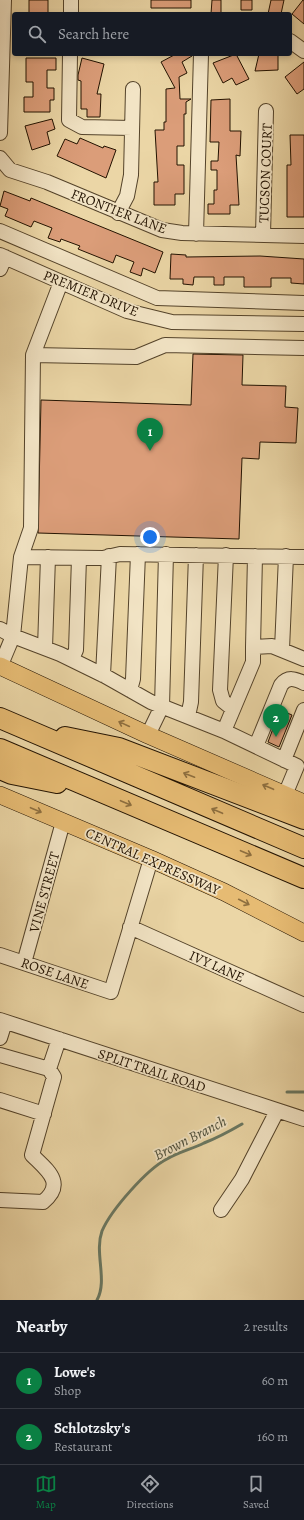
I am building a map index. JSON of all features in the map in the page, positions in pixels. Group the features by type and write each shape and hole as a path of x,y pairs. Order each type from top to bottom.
{"highway":[{"path":"0,718 304,848"},
{"path":"24,729 119,748 304,819"},
{"path":"0,749 304,878"},
{"path":"0,769 12,774 98,791"}],"main road":[{"path":"0,667 148,735 304,803"},
{"name":"CENTRAL EXPRESSWAY","path":"0,795 151,858 224,892 304,933"}],"street":[{"path":"0,133 4,0"},
{"path":"71,0 71,12"},
{"path":"292,42 304,51"},
{"path":"70,56 69,120 82,127 132,128"},
{"path":"196,234 202,56"},
{"path":"118,213 127,196 131,175 133,89"},
{"name":"TUCSON COURT","path":"263,235 266,111"},
{"name":"FRONTIER LANE","path":"3,166 47,182 118,213 162,230 196,234 304,236"},
{"path":"0,231 157,298 304,303"},
{"name":"PREMIER DRIVE","path":"2,260 61,282 127,311 172,322 304,324"},
{"path":"0,667 13,636 21,557 31,528 33,355 61,282"},
{"path":"33,355 136,357 165,345 304,348"},
{"path":"21,557 103,558 120,554 304,556"},
{"path":"130,690 133,679 138,554"},
{"path":"148,735 162,706 166,554"},
{"path":"188,716 191,702 196,555"},
{"path":"226,555 220,690 223,701 233,709"},
{"path":"103,674 109,556"},
{"path":"224,731 253,662 255,556"},
{"path":"282,649 286,556"},
{"path":"45,648 48,557"},
{"path":"72,659 76,650 79,558"},
{"path":"0,629 13,636 72,659 162,706 224,731 295,764"},
{"path":"253,647 272,646 304,659"},
{"path":"256,746 284,680 290,679 304,683"},
{"path":"286,795 295,764 304,710"},
{"name":"VINE STREET","path":"24,963 63,822"},
{"path":"130,927 151,858"},
{"name":"ROSE LANE","path":"0,955 110,992 130,927"},
{"name":"IVY LANE","path":"130,927 304,1005"},
{"path":"0,1038 3,1021"},
{"name":"SPLIT TRAIL ROAD","path":"3,1021 304,1119"},
{"path":"49,1070 59,1039"},
{"path":"0,1055 49,1070 54,1077 32,1155 52,1175 54,1186 51,1196 43,1202 0,1200"},
{"path":"0,1100 44,1114"},
{"path":"221,1210 242,1179 277,1111"}],"building":[{"path":"29,0 48,0 48,12 29,12"},
{"path":"151,0 191,0 191,8 151,8"},
{"path":"212,0 221,0 221,12 211,12"},
{"path":"241,0 252,0 252,10 241,10"},
{"path":"271,0 284,0 281,12 268,12"},
{"path":"304,0 304,24 292,14"},
{"path":"172,56 192,56 182,62 187,73 179,77 180,99 191,99 186,102 186,114 184,114 184,146 177,146 177,165 184,165 184,194 175,194 175,205 154,205 154,182 158,182 155,130 164,130 164,122 166,122 166,89 175,88 161,62"},
{"path":"231,56 237,56 249,79 236,85 232,78 223,83 213,63"},
{"path":"259,56 278,56 278,70 255,71"},
{"path":"26,58 56,58 56,70 47,70 47,88 54,88 54,100 50,100 50,112 24,112 24,97 33,97 33,82 26,82"},
{"path":"82,58 104,64 97,94 101,94 100,117 87,117 87,109 81,109 81,81 78,80 78,75"},
{"path":"304,62 304,89 297,94 285,77"},
{"path":"230,99 230,131 241,131 240,156 236,155 239,205 230,205 230,214 208,214 208,204 214,204 214,190 217,190 217,170 211,170 211,161 218,161 219,142 210,142 211,100"},
{"path":"52,119 55,129 47,132 50,144 32,150 25,126"},
{"path":"290,135 304,135 304,217 287,217 287,165 291,165"},
{"path":"80,138 103,148 104,146 116,150 106,178 57,156 65,139 77,144"},
{"path":"4,191 30,201 31,198 163,252 155,273 143,268 141,276 130,272 134,262 116,255 113,263 78,249 80,246 61,239 60,242 48,238 52,228 34,221 31,227 5,216 8,209 0,206"},
{"path":"171,254 186,255 186,257 260,256 304,259 304,284 291,283 291,278 271,278 271,287 244,287 244,277 224,277 224,285 214,285 214,277 194,277 193,285 183,284 183,279 170,279"},
{"path":"193,354 243,355 242,385 286,386 285,407 298,408 296,443 260,442 259,459 242,458 239,539 38,533 41,400 191,405"},
{"path":"280,710 292,715 279,747 268,742"}],"waterway":[{"name":"Brown Branch","path":"287,1092 304,1092"},
{"name":"Brown Branch","path":"97,1300 101,1284 99,1248 102,1231 113,1212 130,1191 159,1164 214,1139 242,1124"}],"place":[{"name":"Lowe's","path":"150,451"},
{"name":"Schlotzsky's","path":"276,737"}]}
